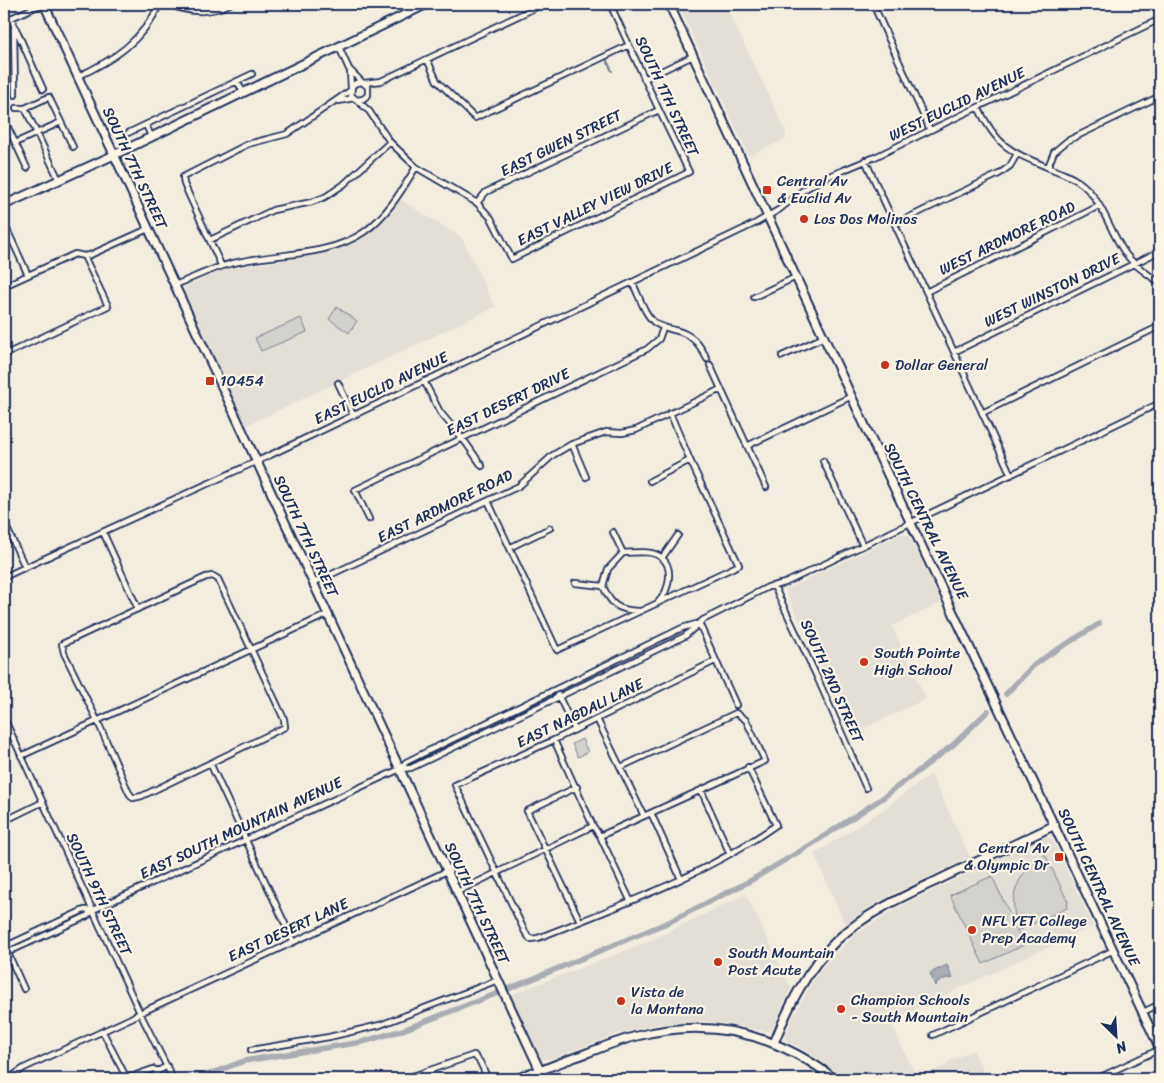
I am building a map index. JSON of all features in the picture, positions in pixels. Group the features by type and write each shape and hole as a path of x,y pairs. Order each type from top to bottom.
{"main road":[{"name":"SOUTH 7TH STREET","path":"43,4 544,1079"},
{"path":"4,205 114,155 339,47 418,6 427,4"},
{"name":"SOUTH CENTRAL AVENUE","path":"669,4 1160,1049"},
{"path":"774,1043 790,1005 808,974 836,941 853,927 874,912 907,894 1055,825"},
{"path":"540,1071 627,1039 664,1030 694,1028 748,1034 774,1043 802,1056 835,1079"}],"street":[{"path":"43,4 11,18 43,89"},
{"path":"77,77 124,51 146,28 160,4"},
{"path":"168,4 184,10 198,12 214,10 230,4"},
{"path":"336,102 364,99 380,81 543,4"},
{"name":"SOUTH 1TH STREET","path":"610,4 689,172"},
{"path":"873,4 930,130"},
{"name":"WEST EUCLID AVENUE","path":"768,216 808,187 875,157 1160,19"},
{"path":"14,24 15,95"},
{"path":"427,58 437,81 475,118 628,44"},
{"path":"339,47 350,69 367,85 369,111"},
{"path":"644,79 693,56"},
{"path":"350,69 351,89 355,99 369,111 390,142 416,167 477,202"},
{"path":"128,133 252,74"},
{"path":"237,80 243,92"},
{"path":"221,265 184,184 183,177 248,144 287,134 321,110 336,102 354,84 380,81"},
{"path":"1048,167 1054,152 1066,141 1160,96"},
{"path":"16,108 25,108 49,97 73,147"},
{"path":"978,107 991,132 1017,154 1073,178 1083,185 1099,206 1120,246 1134,264 1160,282"},
{"path":"25,108 59,180"},
{"name":"EAST GWEN STREET","path":"477,202 486,192 659,110"},
{"path":"5,121 27,168"},
{"path":"15,144 61,122"},
{"path":"146,124 152,136"},
{"path":"210,240 273,210 312,202 325,197 343,185 390,142"},
{"path":"895,224 999,174 1010,166 1017,154"},
{"path":"865,160 1011,476"},
{"path":"175,286 221,265 325,249 348,241 365,231 380,218 416,167"},
{"name":"EAST VALLEY VIEW DRIVE","path":"477,202 491,218 512,259 689,172"},
{"name":"WEST ARDMORE ROAD","path":"926,292 1099,206"},
{"name":"EAST EUCLID AVENUE","path":"4,577 257,461 768,216"},
{"path":"4,223 28,275"},
{"path":"4,286 75,254 84,256 148,229"},
{"name":"WEST WINSTON DRIVE","path":"954,352 1160,251"},
{"path":"4,355 108,306 84,256"},
{"path":"754,297 796,277"},
{"path":"632,282 652,320 663,328 683,332 691,336 698,343 707,359"},
{"path":"982,413 1160,326"},
{"name":"EAST DESERT DRIVE","path":"368,519 355,490 647,349 659,339 663,328"},
{"path":"691,336 695,329"},
{"path":"782,356 824,337"},
{"path":"710,365 766,487"},
{"path":"424,381 440,412 482,466"},
{"path":"338,383 353,415"},
{"name":"EAST ARDMORE ROAD","path":"313,583 519,486 554,455 572,444 606,432 622,433 636,430 721,389"},
{"path":"747,446 852,396"},
{"name":"EAST SOUTH MOUNTAIN AVENUE","path":"6,953 245,839 400,769 411,768 685,636 703,620 1011,476 1160,403"},
{"path":"488,501 558,650 739,565 670,413"},
{"path":"572,444 586,477"},
{"path":"650,481 690,460"},
{"path":"823,461 863,546"},
{"path":"4,522 25,567"},
{"path":"510,547 550,528"},
{"path":"103,532 138,609"},
{"path":"613,532 623,553"},
{"path":"662,558 678,535"},
{"path":"640,611 622,608 609,601 603,586 608,569 623,553 643,552 662,558 668,570 668,582 665,592 656,604"},
{"path":"213,576 218,579 284,719 285,728 142,796 133,798 129,794 98,722 64,653 62,644 138,609 206,577 213,576"},
{"path":"575,584 603,586"},
{"name":"SOUTH 2ND STREET","path":"774,586 817,676 866,788"},
{"path":"21,756 328,614"},
{"path":"699,623 736,705"},
{"name":"EAST SOUTH MOUNTAIN AVENUE","path":"400,769 406,762 682,628 699,623"},
{"name":"EAST NAGDALI LANE","path":"497,873 455,786 716,661"},
{"path":"556,690 575,730"},
{"path":"600,836 748,767 765,761 746,720 736,713 621,768"},
{"name":"SOUTH 9TH STREET","path":"4,718 140,1013 173,1079"},
{"path":"597,719 644,816"},
{"path":"554,740 593,826 600,836 630,900"},
{"path":"210,763 293,941"},
{"path":"497,873 530,939 538,938 682,879 730,854 776,825 748,767"},
{"path":"576,787 527,811 580,921"},
{"path":"701,790 730,854"},
{"path":"4,821 43,802"},
{"path":"651,813 682,879"},
{"path":"457,892 593,826"},
{"name":"EAST DESERT LANE","path":"8,1079 24,1068 140,1013 447,871"},
{"name":"EAST SOUTH MOUNTAIN AVENUE","path":"4,947 84,910 94,910"},
{"path":"4,947 24,989"},
{"path":"933,1035 1114,950"},
{"path":"251,1050 380,1026 498,980"},
{"path":"1143,1012 1160,1004"},
{"path":"103,1032 124,1073 133,1079 136,1075 153,1069 158,1071"},
{"path":"1096,1079 1160,1049"},
{"path":"404,1079 474,1055 480,1062 488,1079"},
{"path":"145,1072 146,1079 156,1075 158,1071 167,1066"},
{"path":"513,1079 531,1071 540,1071"},
{"path":"535,1079 540,1071"}],"shaded area":[{"path":"678,4 725,4 786,132 785,139 749,156"},
{"path":"401,200 462,238 495,307 246,426 184,292 184,288 214,273 227,269 318,255 347,246 360,240 383,222"},
{"path":"337,307 357,321 349,333 329,319"},
{"path":"301,318 307,332 261,351 255,338"},
{"name":"South Pointe High School","path":"901,534 907,535 911,539 941,603 892,626 926,699 852,734 785,590"},
{"path":"582,739 588,752 578,757 572,744"},
{"path":"931,774 970,857 882,899 845,924 814,854 882,810"},
{"name":"NFL YET College Prep Academy","path":"1045,837 1052,839 1093,926 890,1021 917,1078 947,1065 946,1063 973,1050 987,1079 845,1079 813,1055 787,1041 784,1035 813,980 825,964 855,935 898,907"},
{"path":"1045,854 1068,902 1067,908 1019,930 1014,907 1014,896 1017,887 1027,870"},
{"path":"992,876 1024,945 983,964 950,895"},
{"path":"746,894 791,988 771,1031 766,1032 705,1021 658,1024 617,1034 549,1059 542,1059 538,1056 510,995 643,944"},
{"path":"947,965 953,978 950,979 949,977 935,986 930,973"}],"waterway":[{"path":"606,59 612,71"},
{"path":"1006,694 1033,666 1099,624"},
{"path":"506,990 669,922 750,881 812,844 881,799 953,745 988,711"},
{"path":"196,1079 244,1061 362,1042 403,1030 498,993"}],"place":[{"name":"Central Av & Euclid Av","path":"767,190"},
{"name":"Los Dos Molinos","path":"804,219"},
{"name":"Dollar General","path":"885,365"},
{"name":"10454","path":"210,381"},
{"name":"South Pointe High School","path":"864,662"},
{"name":"Central Av & Olympic Dr","path":"1059,857"},
{"name":"NFL YET College Prep Academy","path":"972,930"},
{"name":"South Mountain Post Acute","path":"718,962"},
{"name":"Vista de la Montana","path":"621,1001"},
{"name":"Champion Schools - South Mountain","path":"841,1009"}]}
